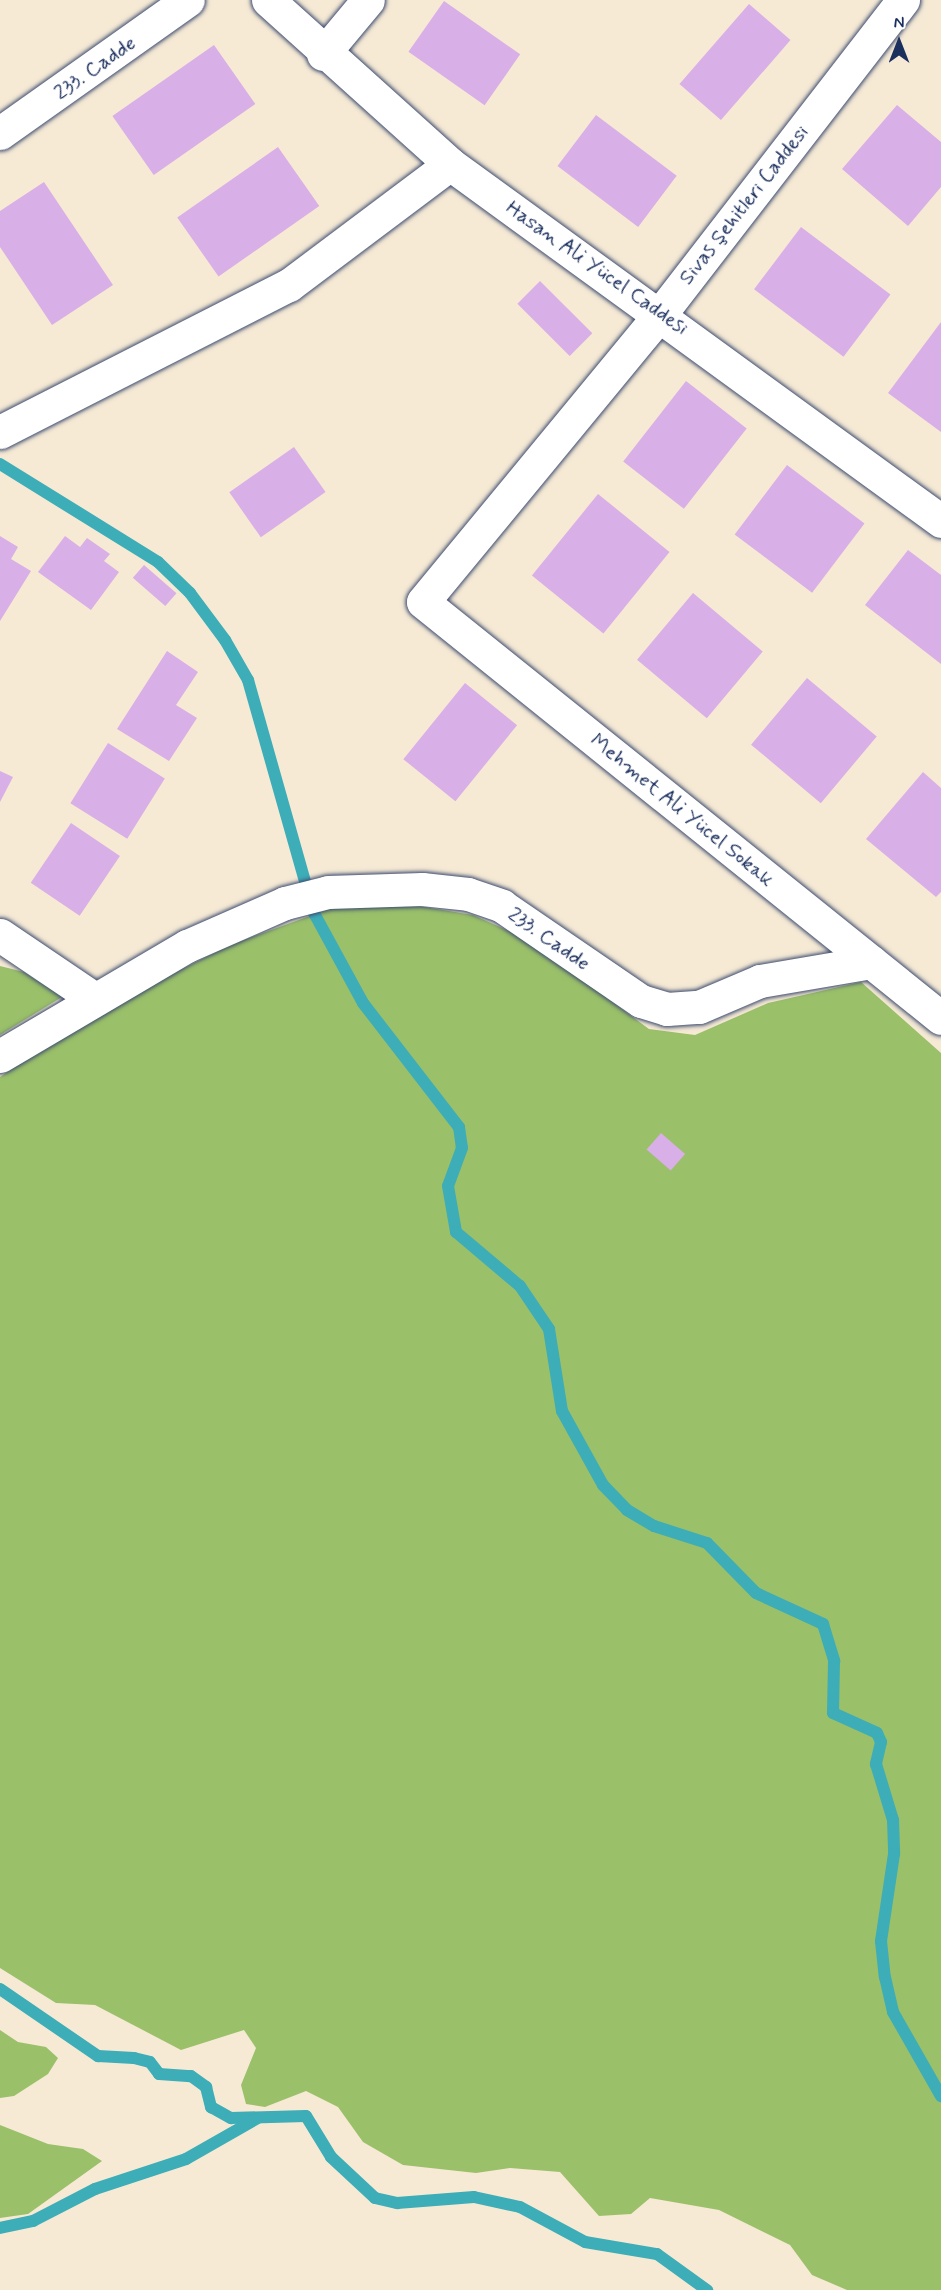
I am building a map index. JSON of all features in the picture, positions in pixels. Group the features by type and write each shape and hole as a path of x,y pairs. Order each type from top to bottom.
{"street":[{"name":"233. Cadde","path":"0,133 188,0"},
{"name":"Hasan Ali Yücel Caddesi","path":"268,0 323,54 450,164 661,313 941,520"},
{"path":"323,54 368,0"},
{"name":"Sivas Şehitleri Caddesi","path":"423,602 661,313 903,0"},
{"path":"0,432 289,285 450,164"},
{"name":"Mehmet Ali Yücel Sokak","path":"423,602 941,1018"},
{"name":"233. Cadde","path":"0,1056 92,997 231,924 328,892 370,890 468,894 502,906 641,1001 667,1009 699,1007 760,981 871,962"},
{"path":"0,935 92,997"}],"green space":[{"path":"400,903 473,915 527,939 649,1029 695,1035 768,1003 861,982 941,1053 941,2290 847,2290 812,2275 790,2245 719,2210 650,2198 631,2214 599,2216 560,2172 510,2168 476,2173 403,2165 363,2142 338,2107 306,2091 265,2107 246,2104 241,2085 256,2048 244,2030 181,2050 95,2005 56,2003 0,1968 0,1077 90,1015 230,945 340,905"},
{"path":"0,966 24,972 62,997 0,1035"},
{"path":"0,2030 18,2042 46,2047 58,2058 48,2074 14,2096 0,2098"},
{"path":"0,2125 48,2144 83,2149 102,2161 28,2214 0,2218"}],"building":[{"path":"444,1 520,54 485,105 408,52"},
{"path":"749,4 791,40 721,120 679,84"},
{"path":"214,45 255,104 154,175 112,116"},
{"path":"897,105 941,142 941,187 908,226 842,169"},
{"path":"596,115 677,176 638,227 557,166"},
{"path":"278,147 319,206 219,277 177,218"},
{"path":"44,182 113,285 52,325 0,247 0,211"},
{"path":"801,227 890,294 844,357 754,289"},
{"path":"540,281 592,333 570,356 517,304"},
{"path":"941,322 941,432 888,393"},
{"path":"686,381 747,428 684,509 623,461"},
{"path":"294,447 326,492 261,537 229,492"},
{"path":"787,465 864,523 812,593 735,534"},
{"path":"598,494 669,552 603,633 532,576"},
{"path":"0,536 18,547 11,559 31,571 0,621"},
{"path":"65,536 80,547 87,538 110,554 104,561 119,572 91,610 38,572"},
{"path":"908,550 941,575 941,664 865,605"},
{"path":"144,565 176,593 165,606 133,578"},
{"path":"693,593 763,651 707,718 637,660"},
{"path":"167,651 198,672 176,705 197,718 169,761 117,729"},
{"path":"807,678 877,736 821,803 751,745"},
{"path":"465,683 517,725 455,801 403,759"},
{"path":"108,743 165,779 127,839 70,803"},
{"path":"0,771 13,777 0,802"},
{"path":"923,772 941,788 941,892 936,897 866,839"},
{"path":"71,823 120,856 80,916 31,883"},
{"path":"661,1133 685,1154 671,1171 647,1150"}],"waterway":[{"path":"0,464 158,562 190,593 225,640 248,680 314,913 363,1003 459,1127 462,1148 448,1186 456,1232 520,1286 549,1329 562,1411 603,1485 627,1510 654,1526 707,1543 756,1593 823,1624 834,1661 833,1713 877,1733 881,1742 876,1764 893,1820 894,1854 881,1941 885,1977 893,2012 941,2096"},
{"path":"0,1989 98,2056 134,2058 150,2062 159,2074 191,2076 206,2087 211,2107 231,2118 306,2116 331,2157 375,2198 397,2203 474,2197 520,2207 585,2242 657,2254 707,2290"},
{"path":"0,2228 33,2221 95,2189 186,2159 256,2119"}]}
